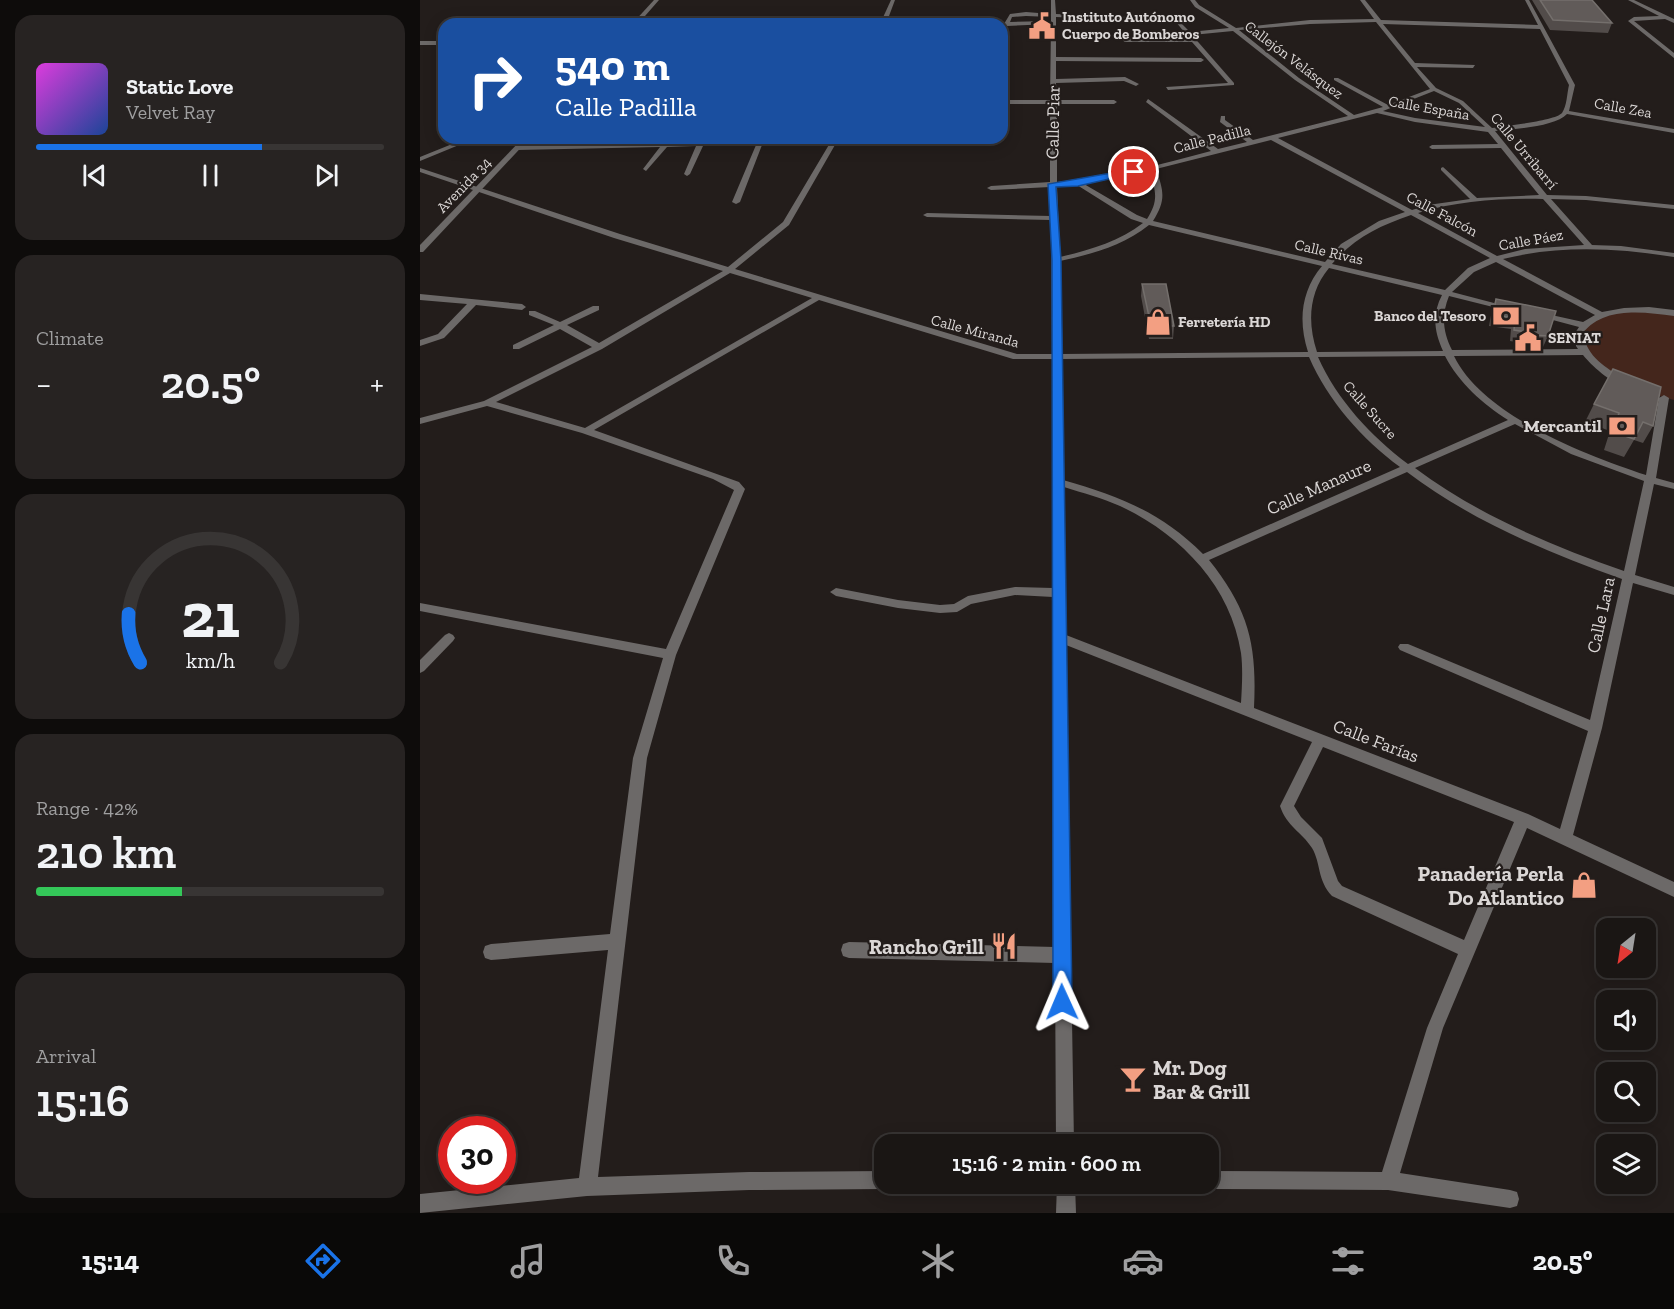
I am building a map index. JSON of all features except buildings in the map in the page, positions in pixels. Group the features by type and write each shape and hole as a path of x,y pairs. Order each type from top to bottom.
{"street":[{"path":"640,18 657,0"},
{"path":"886,18 893,0"},
{"name":"Calle Piar","path":"1053,0 1052,184 1056,260 1061,955 1065,1134"},
{"name":"Callejón Velásquez","path":"1192,0 1214,18 1234,29 1297,79 1353,117"},
{"name":"Calle Urribarrí","path":"1362,0 1434,90 1461,102 1490,130 1589,246"},
{"path":"1527,0 1572,85 1566,112"},
{"path":"1630,0 1674,21"},
{"path":"1303,15 1310,22"},
{"path":"1008,21 1010,16 1170,20 1180,23 1192,40 1232,84 1168,88"},
{"path":"1665,17 1631,21 1674,56"},
{"path":"1187,34 1310,22 1379,21 1540,27"},
{"path":"1125,40 1192,40"},
{"path":"420,43 438,43"},
{"path":"1054,59 1201,60"},
{"path":"1415,65 1473,66"},
{"path":"1054,81 1125,79 1136,84"},
{"path":"1336,79 1388,107"},
{"name":"Calle Padilla","path":"991,188 1078,183 1152,168 1377,111 1434,90"},
{"path":"1149,101 1217,152"},
{"path":"1008,102 1114,102"},
{"name":"Calle España","path":"1377,111 1425,122 1490,130 1529,125 1561,117 1566,112"},
{"name":"Calle Zea","path":"1566,112 1674,131"},
{"path":"1223,117 1222,121 1253,143"},
{"name":"Calle Falcón","path":"1273,138 1599,314"},
{"path":"420,159 458,144"},
{"name":"Avenida 34","path":"420,250 521,144"},
{"path":"517,148 666,144"},
{"path":"645,169 666,144"},
{"path":"687,174 700,144"},
{"path":"736,202 759,144"},
{"path":"420,421 487,403 599,347 728,271 786,223 833,144"},
{"path":"1432,147 1504,147"},
{"path":"1056,260 1112,243 1150,223 1161,198 1161,188 1152,168"},
{"name":"Calle Miranda","path":"420,170 728,271 1016,357 1584,352"},
{"path":"1443,170 1475,200"},
{"name":"Calle Rivas","path":"1078,183 1134,217 1150,223 1515,309"},
{"name":"Calle Sucre","path":"1674,207 1622,200 1544,196 1475,200 1412,213 1381,224 1354,238 1324,265 1313,284 1307,306 1306,329 1313,355 1325,381 1345,409 1372,438 1408,467 1458,501 1518,534 1628,578 1674,591"},
{"path":"927,215 1053,218"},
{"name":"Calle Páez","path":"1446,294 1466,274 1497,259 1539,249 1589,246 1674,255"},
{"path":"1446,294 1441,304 1439,327 1455,366 1480,393 1516,420 1579,454 1650,480 1674,486"},
{"path":"420,297 522,307"},
{"path":"586,431 817,298"},
{"path":"420,343 441,336 474,302"},
{"path":"516,347 596,308"},
{"path":"1633,387 1606,373 1584,352 1579,337 1583,325 1599,314 1635,308 1674,313"},
{"path":"1526,312 1583,325"},
{"path":"532,313 560,325 599,347"},
{"name":"Calle Lara","path":"1565,838 1595,728 1650,480 1664,398"},
{"path":"487,403 586,431 717,477 735,484 740,489 670,655 640,758 587,1187"},
{"name":"Calle Manaure","path":"1203,558 1516,420"},
{"path":"1058,482 1125,504 1149,516 1203,558 1228,597 1245,642 1249,668 1247,710"},
{"path":"836,592 940,609 957,608 968,600 1015,591 1059,593"},
{"path":"420,607 670,655"},
{"path":"420,668 449,638"},
{"name":"Calle Farías","path":"1060,638 1523,819 1674,890"},
{"path":"1404,647 1595,728"},
{"path":"1320,740 1287,806 1289,815 1318,845 1330,885 1337,891 1467,950"},
{"path":"1388,1181 1435,1028 1523,819"},
{"path":"491,952 617,941"},
{"path":"849,950 1061,955"},
{"path":"420,1203 587,1187 749,1181 874,1180"},
{"path":"1219,1180 1388,1181 1510,1198"},
{"path":"1066,1194 1066,1213"}],"shaded area":[{"path":"1609,311 1674,313 1674,400 1642,391 1593,362 1580,331"}],"place":[{"name":"Instituto Autónomo Cuerpo de Bomberos","path":"1042,26"},
{"name":"Banco del Tesoro","path":"1506,316"},
{"name":"Ferretería HD","path":"1158,322"},
{"name":"SENIAT","path":"1528,338"},
{"name":"Mercantil","path":"1622,426"},
{"name":"Panadería Perla Do Atlantico","path":"1584,885"},
{"name":"Rancho Grill","path":"1004,946"},
{"name":"Mr. Dog Bar & Grill","path":"1133,1079"}],"route":[{"path":"1062,1002 1056,260 1052,184 1078,183 1134,172"}]}
